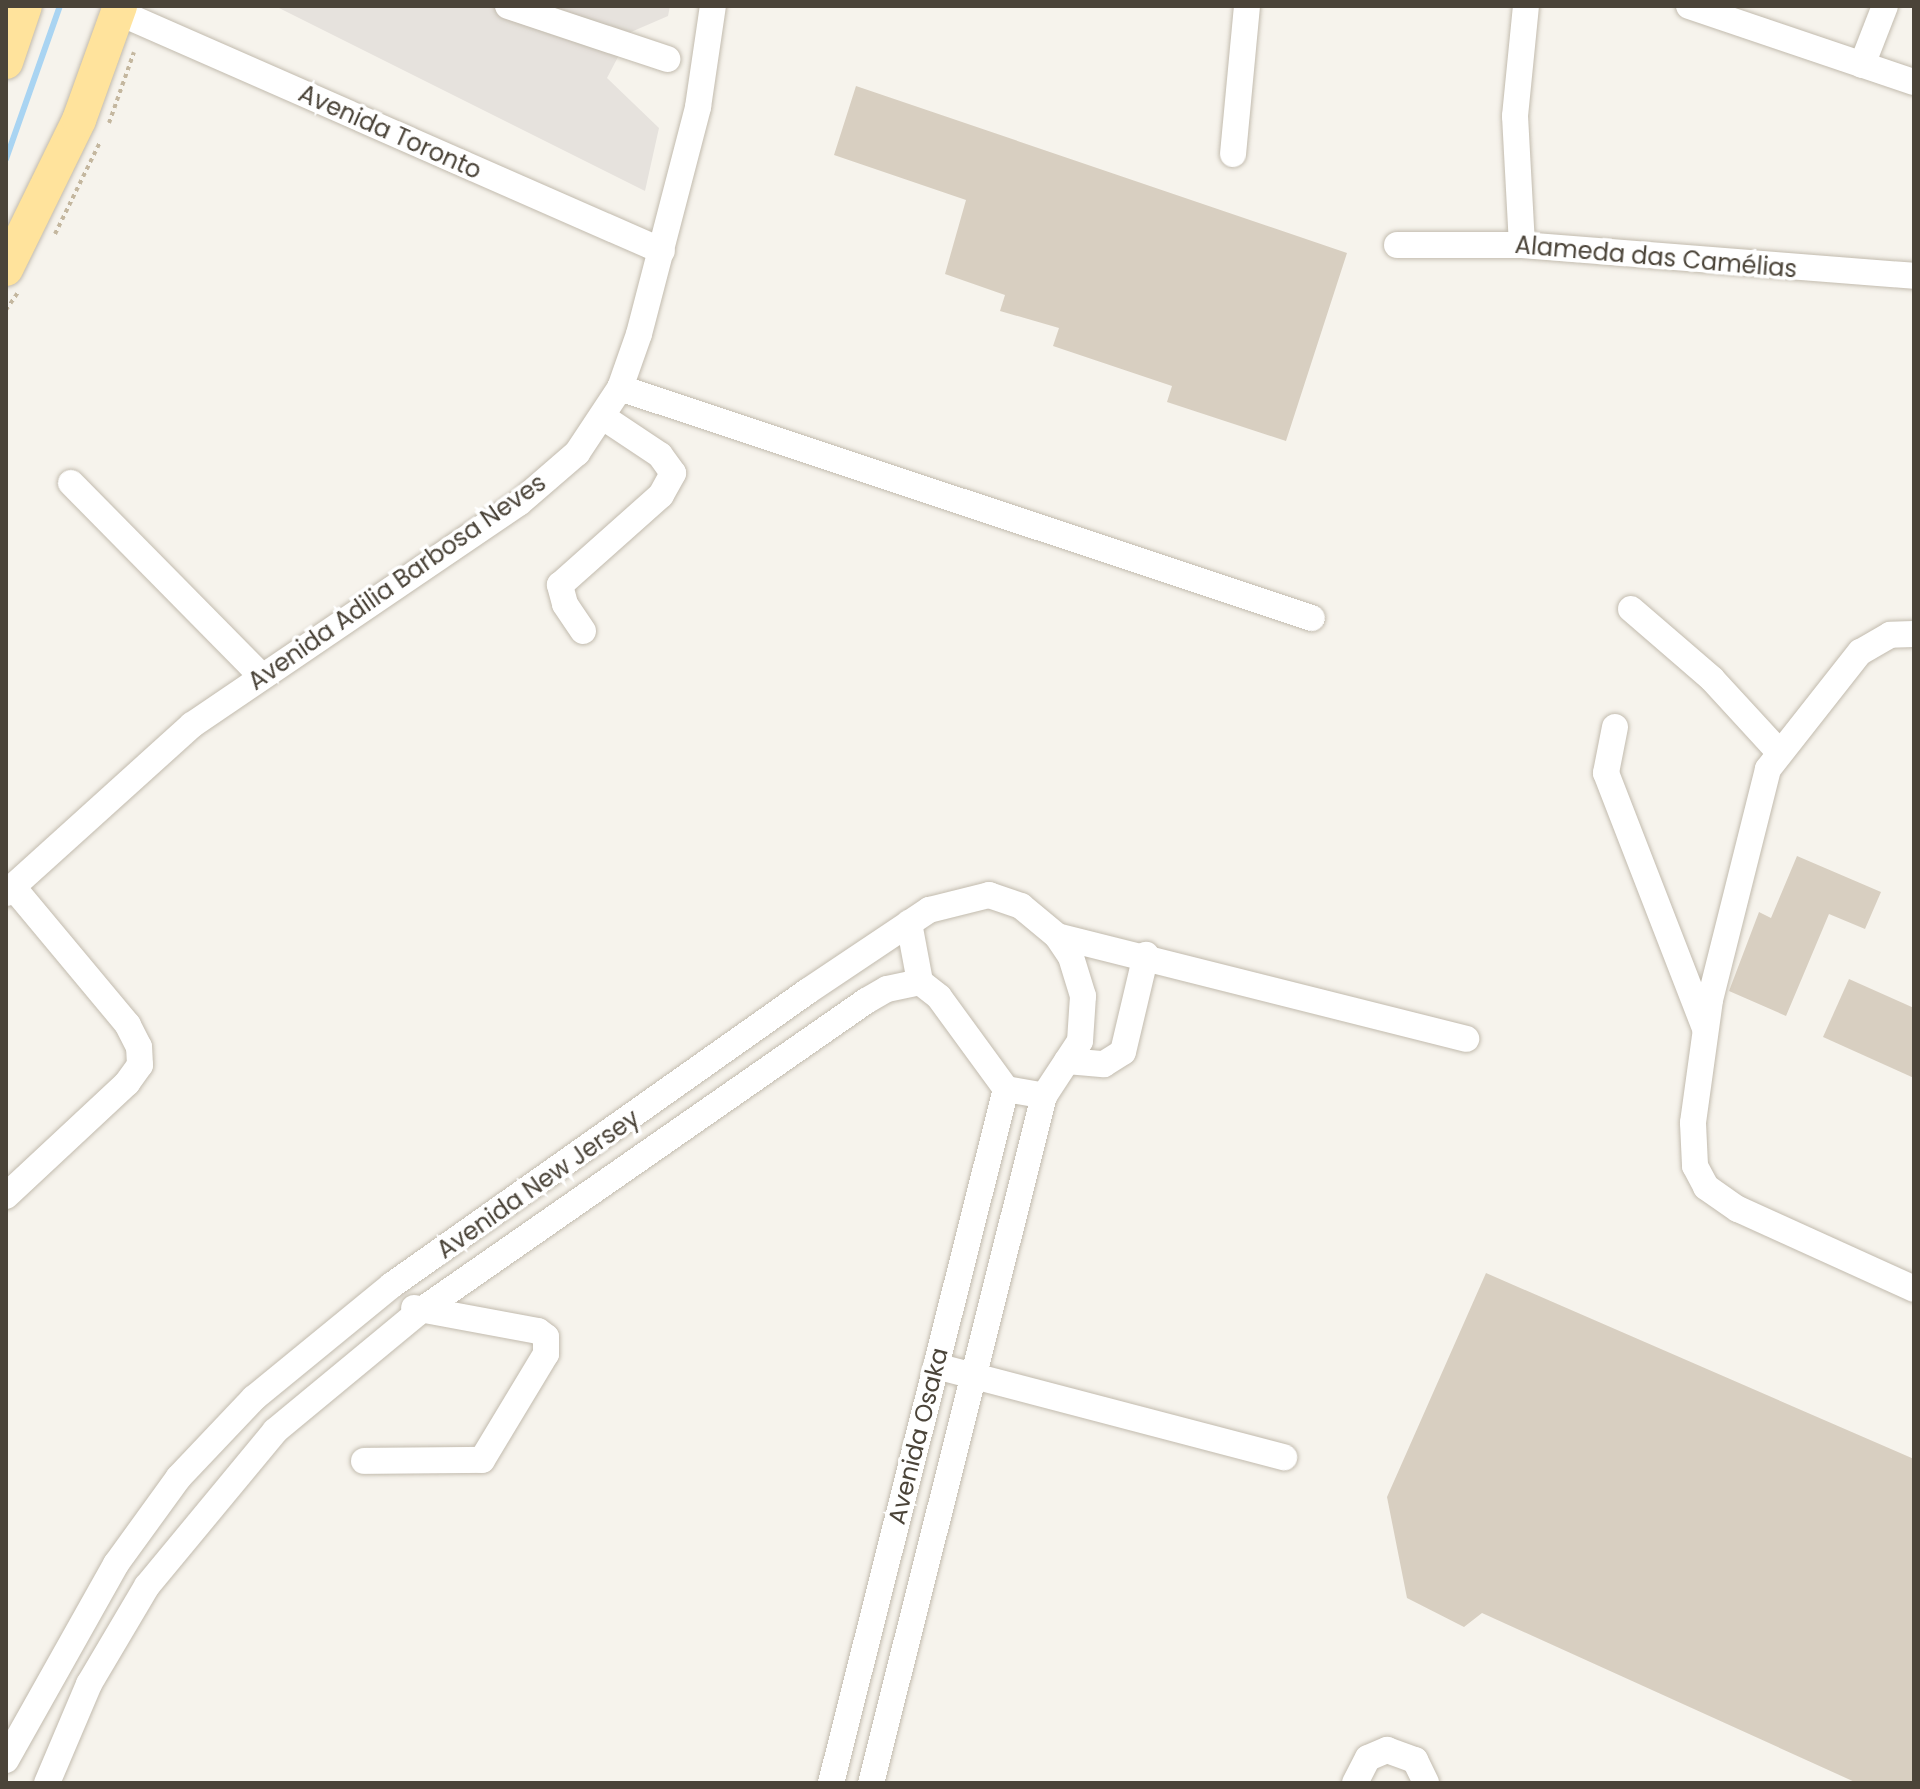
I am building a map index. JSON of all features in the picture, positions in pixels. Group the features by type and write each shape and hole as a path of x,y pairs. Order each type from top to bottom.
{"main road":[{"path":"6,62 25,6"},
{"path":"6,269 79,120 119,9"}],"street":[{"path":"508,6 667,59"},
{"name":"Avenida Adilia Barbosa Neves","path":"10,890 177,737 261,676 519,503 577,453 620,388 662,251 698,107 713,6"},
{"path":"1233,154 1247,6"},
{"path":"1522,245 1515,116 1526,6"},
{"path":"1689,6 1914,82"},
{"path":"1862,65 1885,6"},
{"name":"Avenida Toronto","path":"119,9 662,251"},
{"name":"Alameda das Camélias","path":"1397,245 1522,245 1914,276"},
{"path":"620,388 1312,618"},
{"path":"583,631 565,604 560,585 661,495 673,473 660,455 603,417"},
{"path":"71,483 261,676"},
{"path":"1631,609 1712,679 1780,753"},
{"path":"1914,634 1890,635 1860,652 1780,753 1761,787 1744,882 1705,1028 1693,1123 1695,1166 1706,1187 1738,1209 1914,1289"},
{"path":"1615,727 1606,773 1705,1028"},
{"path":"6,1196 140,1065 139,1047 128,1025 10,890"},
{"name":"Avenida New Jersey","path":"6,1760 116,1564 179,1477 254,1398 392,1285 909,923 954,900 989,895 1021,906 1057,936 1071,957 1083,996 1080,1041 1044,1096"},
{"path":"909,923 920,982 939,997 1006,1089 1044,1096"},
{"path":"1057,936 1146,955 1466,1039"},
{"path":"1067,1061 1104,1064 1123,1052 1146,955"},
{"name":"Avenida New Jersey","path":"47,1783 89,1684 147,1586 275,1431 419,1312 866,1001 896,986 920,982"},
{"path":"808,991 832,1026"},
{"name":"Avenida Osaka","path":"839,1781 857,1677 1006,1089"},
{"name":"Avenida Osaka","path":"871,1783 1044,1096"},
{"path":"364,1461 482,1460 546,1354 546,1337 538,1331 419,1312 392,1285"},
{"path":"936,1366 1284,1457"},
{"path":"254,1398 275,1431"},
{"path":"893,1534 931,1545"},
{"path":"116,1564 147,1586"},
{"path":"857,1677 895,1686"},
{"path":"1355,1783 1368,1758 1387,1750 1415,1760 1430,1781"}],"shaded area":[{"path":"275,6 670,6 668,16 631,32 607,78 659,128 645,191"}],"building":[{"path":"856,86 1347,253 1286,441 1167,402 1172,386 1053,346 1059,328 1000,311 1005,295 945,274 966,200 834,155"},
{"path":"1797,856 1881,892 1865,929 1829,914 1786,1016 1729,991 1759,912 1771,918"},
{"path":"1849,979 1914,1008 1914,1078 1823,1037"},
{"path":"1486,1273 1914,1459 1914,1783 1857,1783 1482,1613 1464,1627 1407,1598 1387,1497"}],"waterway":[{"path":"6,159 60,6"}]}
